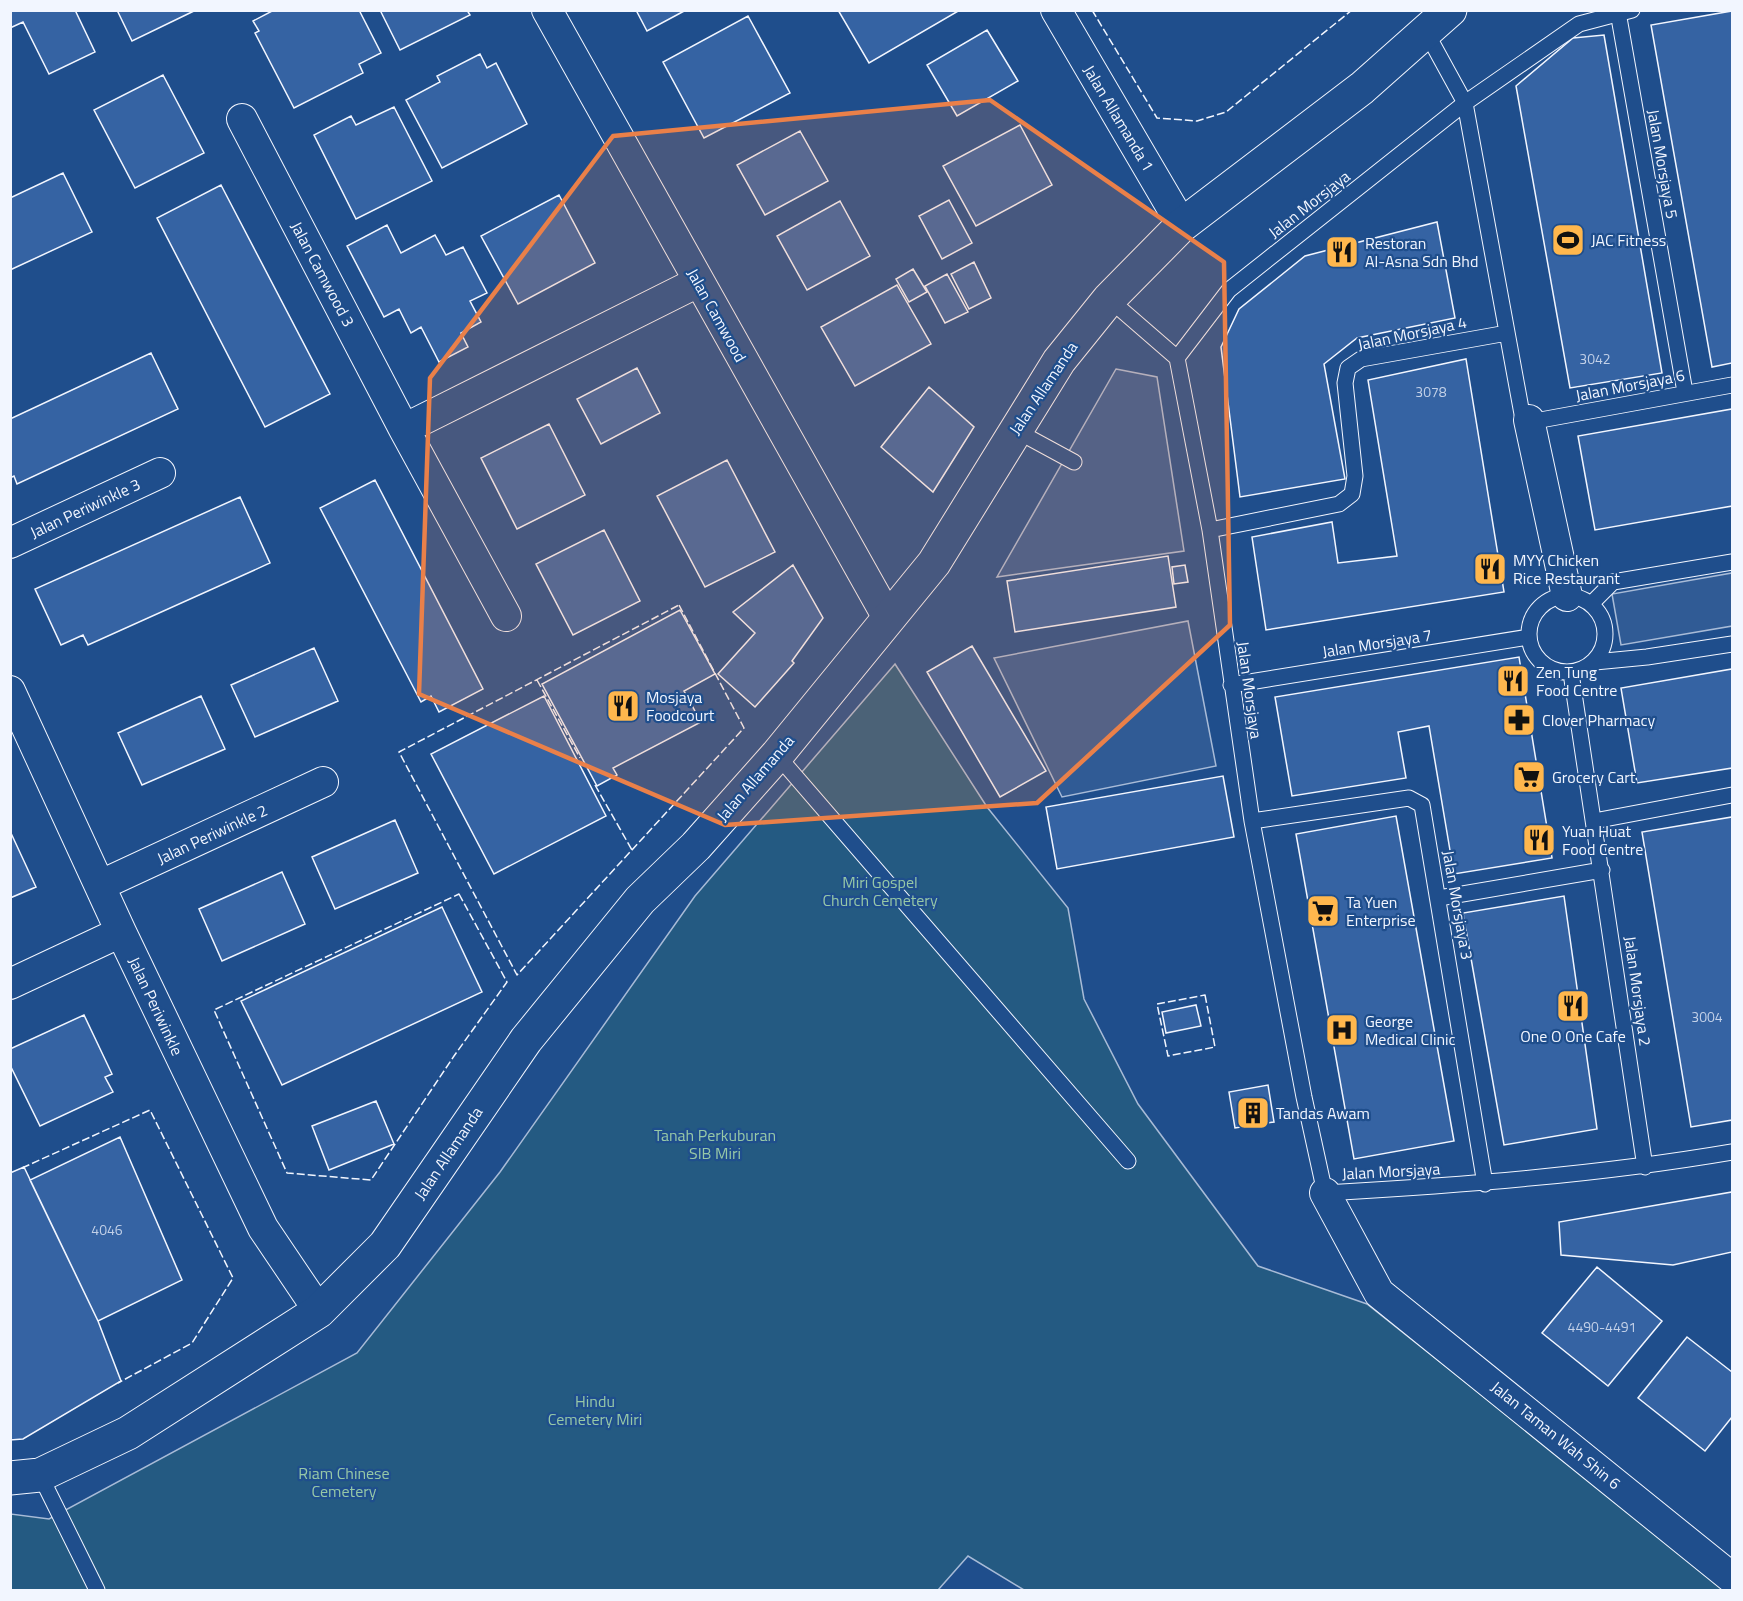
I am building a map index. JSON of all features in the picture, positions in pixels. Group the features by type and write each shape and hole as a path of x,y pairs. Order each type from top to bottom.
{"street":[{"name":"Jalan Camwood","path":"547,10 888,618"},
{"name":"Jalan Allamanda 1","path":"1056,10 1182,225"},
{"name":"Jalan Allamanda","path":"25,1477 128,1433 319,1311 385,1245 526,1040 640,900 696,846 777,755 934,563 1059,361 1109,299 1182,225 1362,87 1450,10"},
{"name":"Jalan Camwood 3","path":"242,119 404,429 506,616"},
{"path":"404,429 698,282"},
{"path":"1532,420 1579,600"},
{"name":"Jalan Periwinkle 3","path":"10,543 160,473"},
{"name":"Jalan Periwinkle","path":"10,691 263,1228 319,1311"},
{"name":"Jalan Periwinkle 2","path":"101,885 323,782"},
{"path":"10,984 122,932"},
{"name":"Jalan Taman Wah Shin 6","path":"1325,1193 1379,1293 1732,1578"}],"lane":[{"name":"Jalan Morsjaya","path":"1625,11 1579,24 1466,103 1229,291 1178,358 1210,530 1252,821 1304,1097 1325,1193 1485,1184 1646,1167 1732,1152"},
{"name":"Jalan Morsjaya 5","path":"1625,11 1685,392"},
{"path":"1425,30 1466,103 1522,414 1532,420"},
{"path":"1109,299 1178,358"},
{"name":"Jalan Morsjaya 4","path":"1210,530 1339,504 1352,494 1354,476 1345,383 1348,368 1361,359 1507,333"},
{"name":"Jalan Morsjaya 6","path":"1532,420 1732,385"},
{"path":"1015,430 1074,462"},
{"path":"1579,600 1605,626 1606,639 1602,651 1595,662 1571,673 1548,667 1538,660 1529,637 1530,624 1543,604 1579,600 1613,582 1732,562"},
{"name":"Jalan Morsjaya 7","path":"1231,685 1529,637"},
{"path":"1595,662 1647,657 1732,644"},
{"name":"Jalan Morsjaya 2","path":"1571,673 1646,1167"},
{"path":"777,755 1128,1161"},
{"path":"1594,821 1732,795"},
{"name":"Jalan Morsjaya 3","path":"1252,821 1409,798 1422,805 1485,1184"},
{"path":"1439,898 1602,870"},
{"path":"25,1477 97,1590"}],"highlighted area":[{"path":"990,100 1224,262 1230,625 1037,803 725,825 419,694 430,378 613,136"}],"green space":[{"path":"895,664 987,807 1068,908 1084,999 1138,1104 1258,1266 1367,1304 1727,1590 1024,1590 968,1556 938,1590 11,1590 11,1514 49,1519 357,1353 500,1172 695,896"}],"shaded area":[{"path":"1116,369 1157,377 1184,551 997,577"},
{"path":"1732,573 1732,626 1621,645 1612,594"},
{"path":"1188,621 1216,766 1062,797 994,658"}],"building":[{"path":"10,10 75,10 95,52 49,74 23,22 10,28"},
{"path":"117,10 196,10 132,41"},
{"path":"274,10 359,10 381,53 359,64 363,73 294,108 255,33 259,31 253,21"},
{"path":"380,10 467,10 470,15 400,50"},
{"path":"636,10 686,10 647,31"},
{"path":"838,10 960,10 869,63"},
{"path":"1732,11 1732,363 1712,367 1651,25"},
{"path":"748,16 790,93 704,138 663,62"},
{"path":"987,30 1018,81 957,116 927,65"},
{"path":"1604,35 1662,373 1570,388 1516,86 1573,38"},
{"path":"480,54 487,68 496,63 527,124 442,168 406,100 440,82 437,76"},
{"path":"163,75 204,153 135,188 94,110"},
{"path":"394,107 432,181 356,219 314,135 351,116 356,125"},
{"path":"1020,125 1052,185 976,226 943,166"},
{"path":"800,131 828,181 765,215 737,165"},
{"path":"63,173 92,232 10,270 10,198"},
{"path":"221,185 330,394 265,427 157,218"},
{"path":"559,195 595,263 518,304 481,236"},
{"path":"949,200 972,243 942,259 919,216"},
{"path":"840,201 870,256 807,290 777,236"},
{"path":"1437,222 1455,318 1357,338 1324,364 1345,479 1240,497 1221,347 1239,309 1305,256"},
{"path":"387,225 401,253 435,235 446,255 463,247 487,293 470,301 481,322 461,333 468,347 439,362 421,327 411,333 399,309 384,317 347,246"},
{"path":"974,262 991,298 969,309 951,274"},
{"path":"913,269 927,292 909,302 896,279"},
{"path":"947,274 968,312 945,323 925,286"},
{"path":"897,285 931,344 855,386 821,327"},
{"path":"151,353 178,409 17,484 14,476 10,478 10,419"},
{"path":"1466,359 1504,592 1266,630 1252,537 1332,522 1338,563 1397,556 1368,380"},
{"path":"637,368 660,413 601,444 577,399"},
{"path":"929,387 974,427 933,492 881,447"},
{"path":"1732,409 1732,506 1595,530 1578,436"},
{"path":"549,424 585,495 517,529 481,458"},
{"path":"727,460 775,552 705,587 657,496"},
{"path":"375,480 483,689 439,712 431,696 421,702 320,508"},
{"path":"240,497 270,563 88,645 83,635 61,645 35,589"},
{"path":"604,530 640,601 573,635 536,564"},
{"path":"1168,556 1176,607 1015,632 1007,581"},
{"path":"793,565 823,618 792,661 794,663 755,707 718,674 755,633 733,612"},
{"path":"1185,565 1188,582 1174,584 1172,567"},
{"name":"Mosjaya Foodcourt","path":"680,610 715,674 684,691 701,722 613,768 617,775 597,786 542,684"},
{"path":"972,646 1046,771 1000,797 927,672"},
{"path":"314,648 338,701 255,737 231,685"},
{"path":"1519,657 1552,858 1454,874 1429,726 1398,732 1406,778 1292,796 1275,697"},
{"path":"1732,669 1732,768 1637,783 1621,688"},
{"path":"201,696 225,749 142,785 118,733"},
{"path":"544,696 606,816 494,874 431,754"},
{"path":"1223,776 1234,837 1057,869 1046,807"},
{"path":"1396,816 1454,1141 1354,1159 1296,834"},
{"path":"1732,817 1732,1120 1691,1127 1642,832"},
{"path":"395,820 418,873 335,909 312,857"},
{"path":"10,831 36,887 10,898"},
{"path":"282,872 305,924 222,961 199,909"},
{"path":"1564,896 1597,1129 1504,1145 1463,913"},
{"path":"442,907 482,992 282,1085 241,1001"},
{"path":"1196,1005 1201,1026 1166,1033 1162,1012"},
{"path":"84,1015 112,1074 105,1077 113,1092 40,1126 10,1065 10,1049"},
{"name":"Tandas Awam","path":"1268,1085 1274,1122 1235,1128 1229,1092"},
{"path":"376,1101 394,1144 329,1170 312,1126"},
{"path":"120,1137 182,1280 98,1321 30,1180"},
{"path":"24,1167 98,1321 121,1381 23,1439 10,1440 10,1173"},
{"path":"1732,1192 1732,1252 1673,1265 1561,1255 1559,1222"},
{"path":"1597,1267 1662,1321 1608,1386 1542,1333"},
{"path":"1687,1337 1732,1372 1732,1417 1705,1451 1638,1398"}],"fence":[{"path":"1092,10 1157,118 1197,121 1226,112 1352,10"},
{"path":"679,605 744,728 517,975 399,752 679,605"},
{"path":"537,680 580,758"},
{"path":"595,785 632,850"},
{"path":"459,894 507,982 371,1180 287,1173 214,1010 459,894"},
{"path":"1205,995 1215,1047 1168,1056 1157,1004 1205,995"},
{"path":"22,1168 150,1110 233,1278 192,1343 118,1383"}],"place":[{"name":"JAC Fitness","path":"1568,240"},
{"name":"Restoran Al-Asna Sdn Bhd","path":"1342,252"},
{"name":"MYY Chicken Rice Restaurant","path":"1490,569"},
{"name":"Zen Tung Food Centre","path":"1513,681"},
{"name":"Mosjaya Foodcourt","path":"623,706"},
{"name":"Clover Pharmacy","path":"1519,720"},
{"name":"Grocery Cart","path":"1529,777"},
{"name":"Yuan Huat Food Centre","path":"1539,840"},
{"name":"Ta Yuen Enterprise","path":"1323,911"},
{"name":"One O One Cafe","path":"1573,1006"},
{"name":"George Medical Clinic","path":"1342,1030"},
{"name":"Tandas Awam","path":"1253,1113"}],"park label":[{"name":"Miri Gospel Church Cemetery","path":"880,891"},
{"name":"Tanah Perkuburan SIB Miri","path":"715,1144"},
{"name":"Hindu Cemetery Miri","path":"595,1410"},
{"name":"Riam Chinese Cemetery","path":"344,1482"}]}
